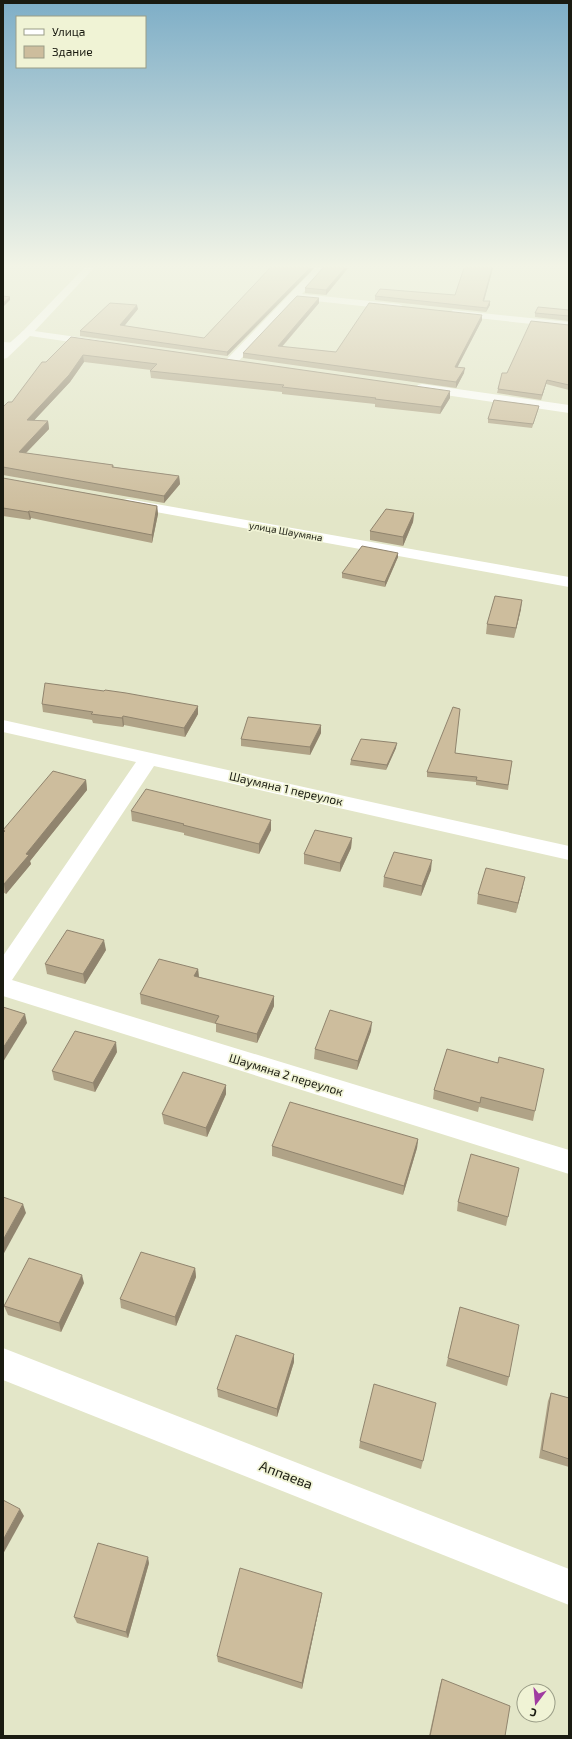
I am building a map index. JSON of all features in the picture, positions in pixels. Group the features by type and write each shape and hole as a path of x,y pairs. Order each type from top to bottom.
{"street":[{"path":"231,362 243,349"},
{"path":"215,360 247,364"},
{"path":"412,387 569,409"},
{"name":"улица Шаумяна","path":"113,500 569,582"},
{"name":"Шаумяна 1 переулок","path":"3,726 569,853"},
{"path":"3,975 149,758"},
{"name":"Шаумяна 2 переулок","path":"3,988 569,1162"},
{"name":"Аппаева","path":"3,1364 569,1587"}],"building":[{"path":"59,349 156,349 450,391 441,407 282,387 284,385 150,371 157,364 83,355 69,375 27,420 48,421 19,452 179,476 164,496 3,467 3,407 8,402 12,402 42,362 46,362"},
{"path":"207,349 230,349 227,352"},
{"path":"247,349 308,349 336,352 338,349 464,349 455,367 465,368 456,382 243,353"},
{"path":"518,349 569,349 569,385 547,380 542,395 498,389 502,373 507,373"},
{"path":"494,400 539,406 533,424 488,419"},
{"path":"3,478 157,506 152,535 29,511 3,508"},
{"path":"386,509 414,513 403,537 370,531"},
{"path":"362,546 398,553 385,582 342,573"},
{"path":"495,596 522,600 516,628 487,624"},
{"path":"45,683 126,693 198,706 184,728 123,716 122,718 91,714 93,712 42,704"},
{"path":"453,707 460,709 455,753 512,761 508,785 476,780 477,777 427,772"},
{"path":"248,717 321,725 310,747 241,739"},
{"path":"361,739 397,743 387,765 351,760"},
{"path":"53,771 86,780 26,854 29,855 4,884 3,833 5,831 3,830"},
{"path":"146,789 271,820 259,844 131,811"},
{"path":"315,830 352,838 340,863 304,854"},
{"path":"394,852 432,860 422,886 384,877"},
{"path":"486,868 525,877 518,903 478,894"},
{"path":"67,930 104,940 83,974 45,964"},
{"path":"159,959 198,969 194,976 274,996 257,1034 215,1023 219,1016 140,994"},
{"path":"3,1007 25,1014 3,1048"},
{"path":"330,1010 372,1022 358,1061 315,1049"},
{"path":"75,1031 116,1042 93,1083 52,1071"},
{"path":"447,1049 498,1063 499,1057 544,1069 535,1111 481,1097 480,1103 434,1090"},
{"path":"183,1072 226,1085 206,1128 162,1114"},
{"path":"290,1102 418,1139 404,1186 272,1146"},
{"path":"471,1154 519,1168 508,1217 458,1202"},
{"path":"3,1197 23,1204 3,1240"},
{"path":"141,1252 195,1268 175,1317 120,1299"},
{"path":"29,1258 82,1275 59,1323 4,1306"},
{"path":"460,1307 519,1325 509,1377 448,1358"},
{"path":"236,1335 294,1354 277,1409 217,1389"},
{"path":"374,1384 436,1403 423,1461 360,1441"},
{"path":"551,1393 569,1398 569,1459 542,1450"},
{"path":"3,1500 20,1509 3,1540"},
{"path":"98,1543 148,1557 126,1632 74,1617"},
{"path":"240,1568 322,1593 302,1683 217,1656"},
{"path":"442,1679 510,1706 505,1736 430,1736"}]}
